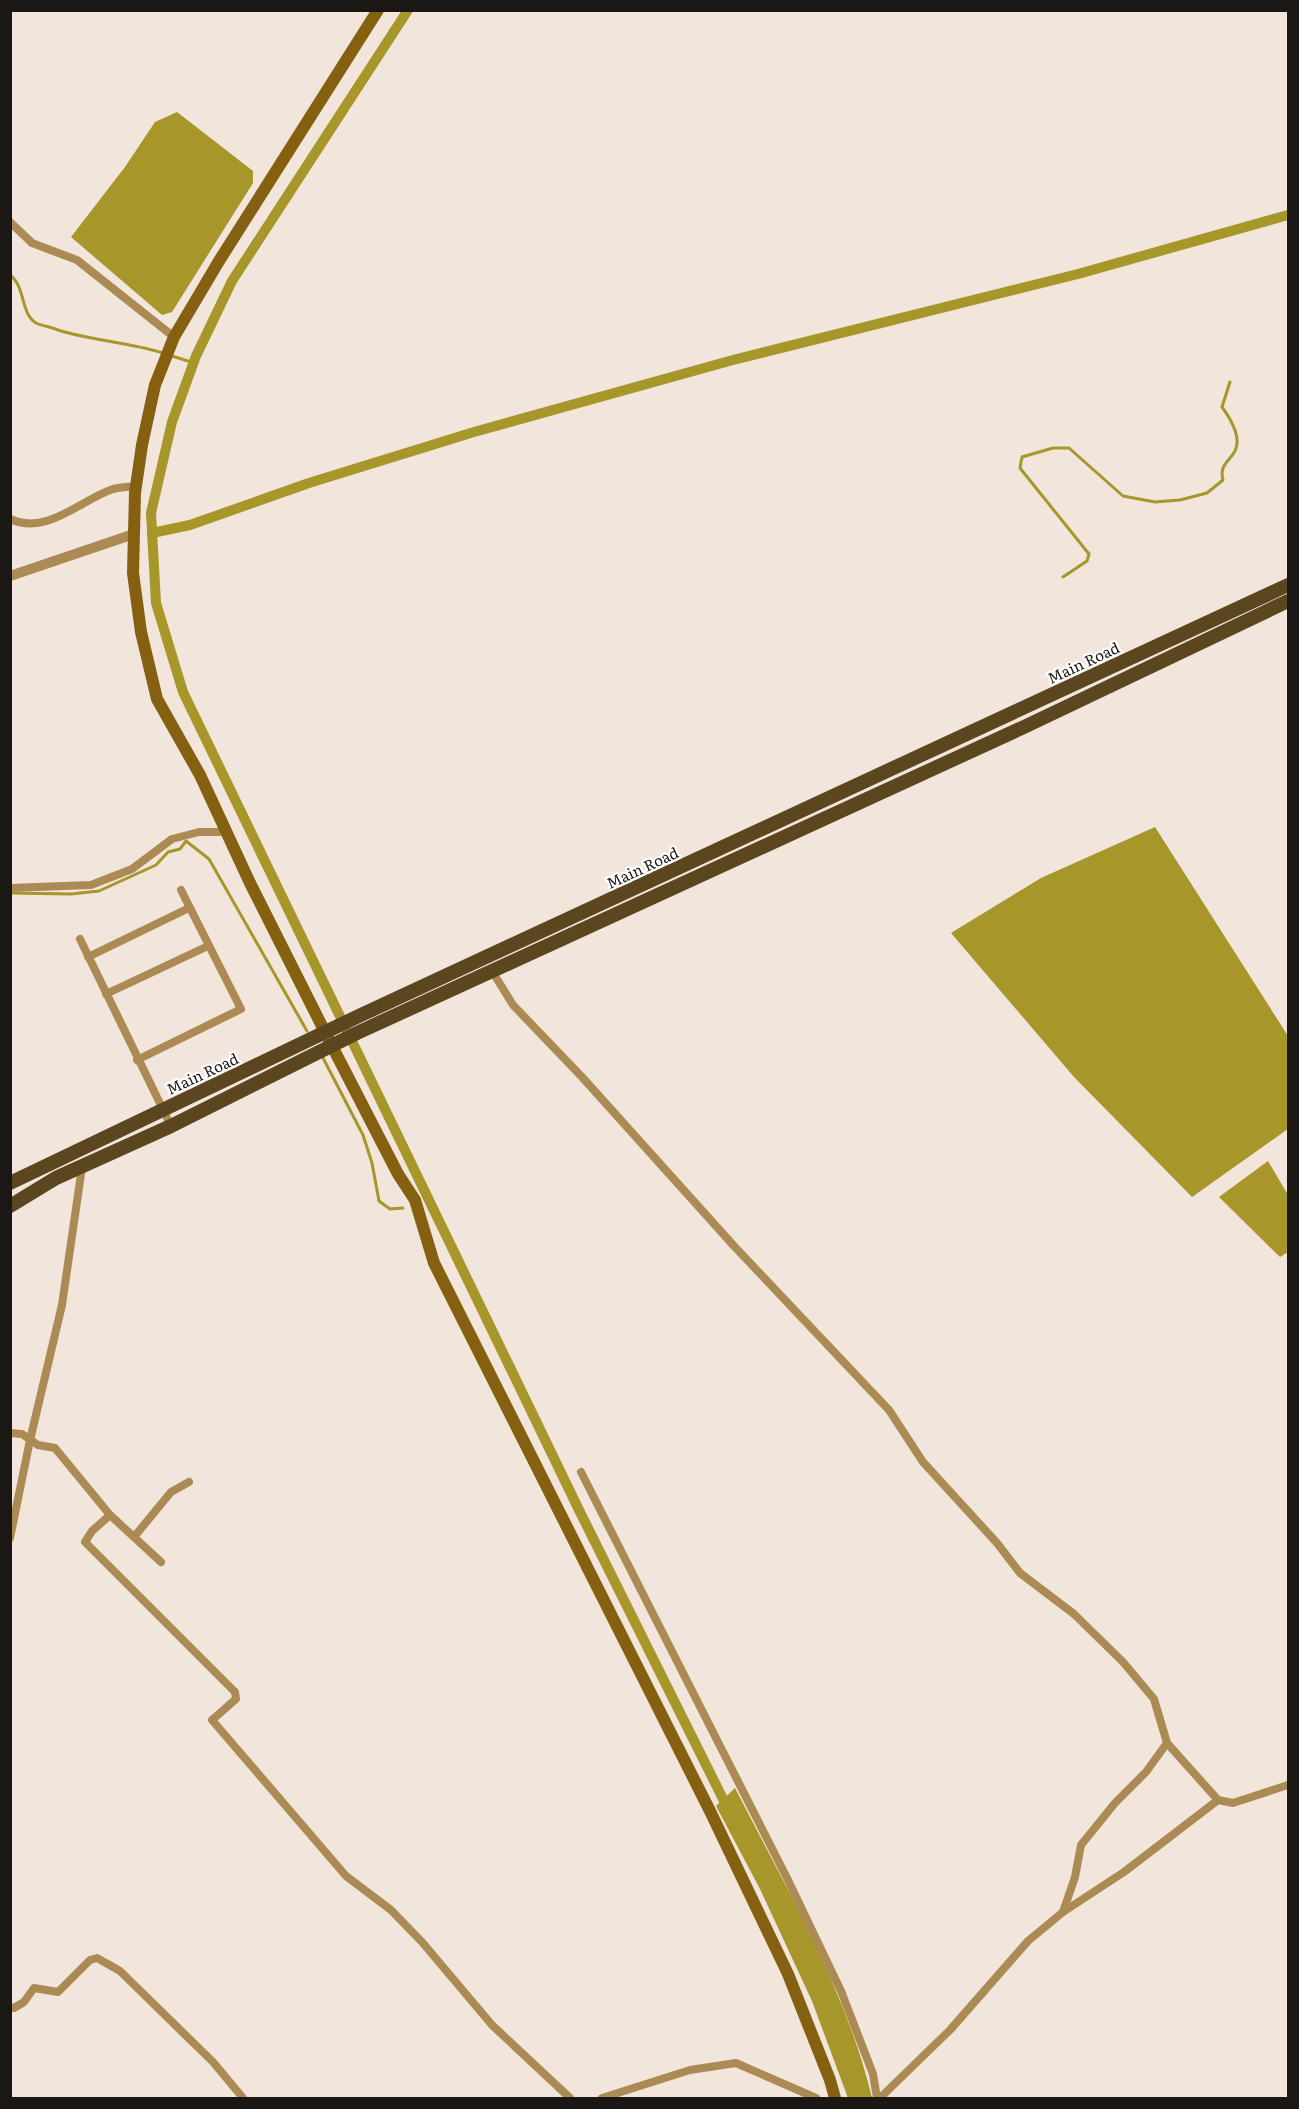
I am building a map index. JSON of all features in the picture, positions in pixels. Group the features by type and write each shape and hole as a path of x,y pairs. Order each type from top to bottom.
{"main road":[{"path":"378,10 219,261 174,338 155,385 136,486 134,573 141,632 157,699 200,775 226,832 398,1174 416,1200 434,1263 710,1811 788,1974 835,2098"},
{"name":"Main Road","path":"10,1206 56,1178 171,1126 354,1027 1038,701 1288,585"},
{"name":"Main Road","path":"354,1027 492,971 1047,716 1288,601"},
{"path":"1038,701 1047,716"},
{"name":"Main Road","path":"10,1183 161,1110 331,1039"}],"street":[{"path":"10,222 32,243 77,260 174,338"},
{"path":"10,519 24,525 39,523 62,516 115,488 136,486"},
{"path":"10,576 134,534"},
{"path":"10,888 91,885 132,869 172,839 199,832 226,832"},
{"path":"137,1060 241,1009 181,890"},
{"path":"88,957 189,908"},
{"path":"80,939 161,1110 171,1126"},
{"path":"106,994 208,946"},
{"path":"492,971 513,1005 582,1077 734,1246 889,1410 923,1462 997,1543 1020,1573 1074,1614 1123,1662 1154,1699 1167,1743 1218,1800 1233,1803 1288,1785"},
{"path":"10,1538 30,1440 62,1305 82,1167"},
{"path":"10,1433 22,1434 38,1445 55,1448 110,1515 161,1562"},
{"path":"581,1472 787,1878 841,1991 864,2046 878,2098"},
{"path":"134,1537 171,1492 189,1482"},
{"path":"110,1515 92,1531 85,1542 236,1692 236,1699 212,1720 346,1876 391,1910 429,1950 492,2025 570,2098"},
{"path":"1063,1912 1075,1877 1081,1845 1115,1803 1146,1772 1167,1743"},
{"path":"878,2098 951,2030 1028,1941 1063,1912 1124,1872 1218,1800"},
{"path":"10,2007 14,2008 24,2002 34,1988 58,1992 90,1960 97,1958 120,1971 213,2062 243,2098"},
{"path":"602,2098 690,2070 736,2063 816,2098"}],"shaded area":[{"path":"177,112 253,171 253,183 172,312 162,315 71,237 125,167 155,122"},
{"path":"1155,827 1288,1036 1288,1129 1192,1197 1074,1077 951,933 1041,878"},
{"path":"1268,1161 1288,1195 1288,1252 1280,1257 1219,1197"},
{"path":"735,1788 831,1978 861,2057 872,2098 848,2098 812,2001 760,1889 716,1806"}],"waterway":[{"path":"408,10 232,281 196,356 172,422 151,513 156,603 183,692 579,1510 729,1811"},
{"path":"152,533 190,525 309,483 474,432 733,360 1078,274 1288,215"},
{"path":"10,275 19,286 27,313 36,323 71,334 163,353"},
{"path":"169,355 194,363"},
{"path":"1063,577 1087,561 1089,554 1020,468 1022,457 1053,448 1069,448 1123,496 1155,502 1180,500 1207,493 1223,480 1223,467 1237,446 1234,428 1222,407 1230,382"},
{"path":"10,893 71,894 99,891 156,865 168,852 180,849 186,841 209,859 307,1031"},
{"path":"322,1056 363,1135 372,1163 379,1201 390,1209 403,1208"}]}
